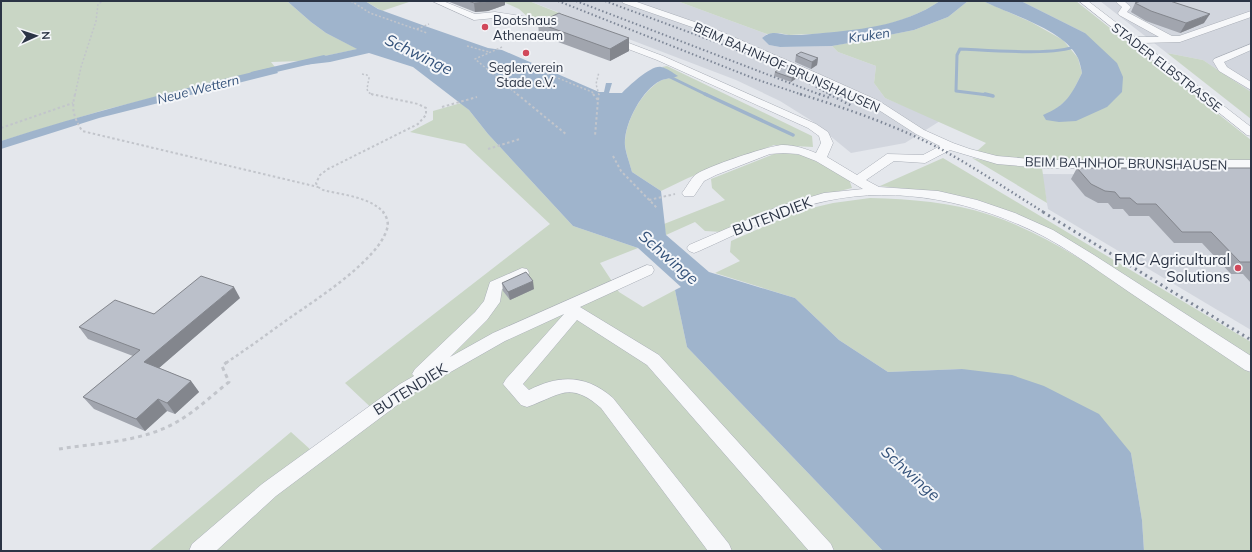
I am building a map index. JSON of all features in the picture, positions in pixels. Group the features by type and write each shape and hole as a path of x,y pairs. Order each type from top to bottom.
{"street":[{"path":"436,1 474,17 495,15 540,22 559,21 568,23"},
{"name":"BEIM BAHNHOF BRUNSHAUSEN","path":"626,1 712,32 824,80 875,103 910,127 949,146 997,160 1043,164 1251,164"},
{"name":"STADER ELBSTRASSE","path":"1083,1 1249,130"},
{"path":"1119,1 1127,7 1122,13 1171,40"},
{"path":"1134,40 1180,39 1251,14"},
{"path":"604,36 660,58 812,126 824,134 827,143 820,158"},
{"path":"1251,47 1218,61 1223,69 1251,87"},
{"path":"858,180 891,157 924,159 949,146"},
{"path":"688,192 700,178 706,175 768,151 783,149 800,151 820,158 876,191"},
{"name":"BUTENDIEK","path":"694,248 789,208 824,197 876,191 938,195 972,203 1016,219 1048,233 1089,258 1251,365"},
{"name":"BUTENDIEK","path":"200,551 269,490 406,389 499,337 572,308 647,270"},
{"path":"406,389 481,316 492,302 495,286 522,273"},
{"path":"721,551 598,393 585,388 569,386 553,388 538,393 527,400 512,384 572,308 653,360 823,551"}],"path":[{"path":"59,449 147,434 174,422 229,382 222,366 341,282 373,252 383,239 388,228 387,217 379,207 363,200 323,190 318,187 82,131 74,116 74,103 81,67 96,22 98,4 102,1"},
{"path":"351,1 370,13 427,33"},
{"path":"416,30 430,24"},
{"path":"467,46 489,52"},
{"path":"502,47 475,59 567,135"},
{"path":"536,70 592,92 598,100"},
{"path":"595,136 599,92 596,84 599,72"},
{"path":"318,187 316,183 321,173 418,124 425,118 427,113 426,108 418,104 374,95 368,92 367,89 369,78 367,75 362,74"},
{"path":"442,107 477,97"},
{"path":"1,128 74,103"},
{"path":"488,148 520,139"},
{"path":"613,156 621,171 658,209"},
{"path":"648,200 662,196"}],"shaded area":[{"path":"529,1 677,1 767,34 762,38 769,45 780,47 832,46 838,52 876,66 874,83 885,98 940,121 905,143 851,153 812,121 780,101 736,80"},
{"path":"1100,1 1251,1 1251,92 1203,60 1167,53"},
{"path":"1042,174 1251,175 1251,330 1048,209"}],"green space":[{"path":"1,1 287,1 326,33 358,49 301,61 271,62 275,67 104,110 1,141"},
{"path":"365,1 412,1 382,11"},
{"path":"501,1 529,1 574,19 546,21 530,19 519,9"},
{"path":"677,1 940,1 905,19 886,24 847,31 789,35 779,33 767,34"},
{"path":"968,1 983,1 1031,22 1063,40 1078,58 1082,73 1070,97 1055,110 1107,107 1085,33 1021,1 1076,1 1251,140 1251,161 1035,161 1001,157 977,151 986,143 885,98 874,83 876,66 838,52 832,46 914,30 948,17"},
{"path":"1167,53 1203,60 1251,92 1251,119"},
{"path":"667,66 812,136 813,147 774,145 688,178 661,191 632,172 625,145 625,137 635,109 646,93 660,81 677,76 662,67"},
{"path":"461,103 469,110 488,134 573,226 638,248 600,263 619,292 643,307 675,290 687,347 883,551 149,551 291,432 322,460 381,417 345,383 550,224 465,144 410,132 433,120 433,111"},
{"path":"788,153 806,156 849,179 852,188 778,206 722,232 705,231 695,222 666,235 664,224 725,200 712,188 711,179 774,154"},
{"path":"943,158 1251,342 1251,360 1009,211 974,199 946,193 880,186"},
{"path":"972,158 996,163 1042,168 1047,203"},
{"path":"870,198 916,200 946,204 990,215 1010,222 1048,240 1085,262 1251,373 1251,551 1144,551 1142,520 1131,453 962,369 888,372 839,340 795,298 715,273 740,261 730,252 731,241 799,211 833,203"}],"water":[{"name":"Schwinge","path":"287,1 365,1 378,9 425,26 488,48 502,50 599,92 604,92 606,83 612,83 609,93 622,93 640,77 652,69 661,67 668,69 678,76 660,81 640,100 630,119 625,138 625,146 632,172 661,191 666,235 709,272 795,298 839,340 888,372 962,369 1012,375 1044,386 1099,414 1131,453 1142,520 1144,551 883,551 687,347 675,290 681,287 638,248 573,226 488,134 469,110 413,67 369,53 330,62 304,65 301,61 357,49 326,33"},
{"name":"Kruken","path":"940,1 968,1 948,17 914,30 849,43 832,46 780,47 769,45 762,38 773,33 807,35 878,26 910,17"},
{"path":"983,1 1021,1 1085,33 1117,63 1123,77 1122,92 1107,107 1076,121 1059,122 1046,120 1043,115 1063,103 1078,81 1082,73 1078,58 1071,48 1049,31"},
{"path":"274,67 278,73 99,118 1,149 1,141 35,130 137,101"}],"building":[{"path":"468,1 490,1 474,3"},
{"path":"1141,1 1170,1 1210,14 1186,23 1151,11 1135,3"},
{"path":"559,13 629,38 610,49 538,23"},
{"path":"801,52 818,58 812,62 796,55"},
{"path":"786,65 801,72 792,78 775,72"},
{"path":"1077,168 1251,168 1251,262 1240,262 1211,232 1182,232 1156,204 1137,204 1130,198 1120,198 1115,192 1105,191 1091,184"},
{"path":"526,272 533,281 508,292 502,283"},
{"path":"201,276 234,287 144,362 191,381 167,403 158,399 136,419 83,397 140,350 79,327 115,300 154,314"}],"waterway":[{"path":"988,95 956,91 957,55 960,49 1037,52 1053,51 1076,46"},
{"name":"Neue Wettern","path":"255,74 324,58"},
{"path":"668,76 707,95"},
{"path":"705,94 793,135"},
{"path":"985,94 993,96"}],"railway":[{"path":"558,1 758,80 871,118 905,132 966,163 1045,213"},
{"path":"576,1 821,95"},
{"path":"605,1 772,63 831,95"},
{"path":"819,94 830,98"},
{"path":"829,94 852,106"},
{"path":"1043,212 1251,340"}],"place":[{"name":"Bootshaus Athenaeum","path":"485,27"},
{"name":"Seglerverein Stade e.V.","path":"526,53"},
{"name":"FMC Agricultural Solutions","path":"1238,268"}]}
